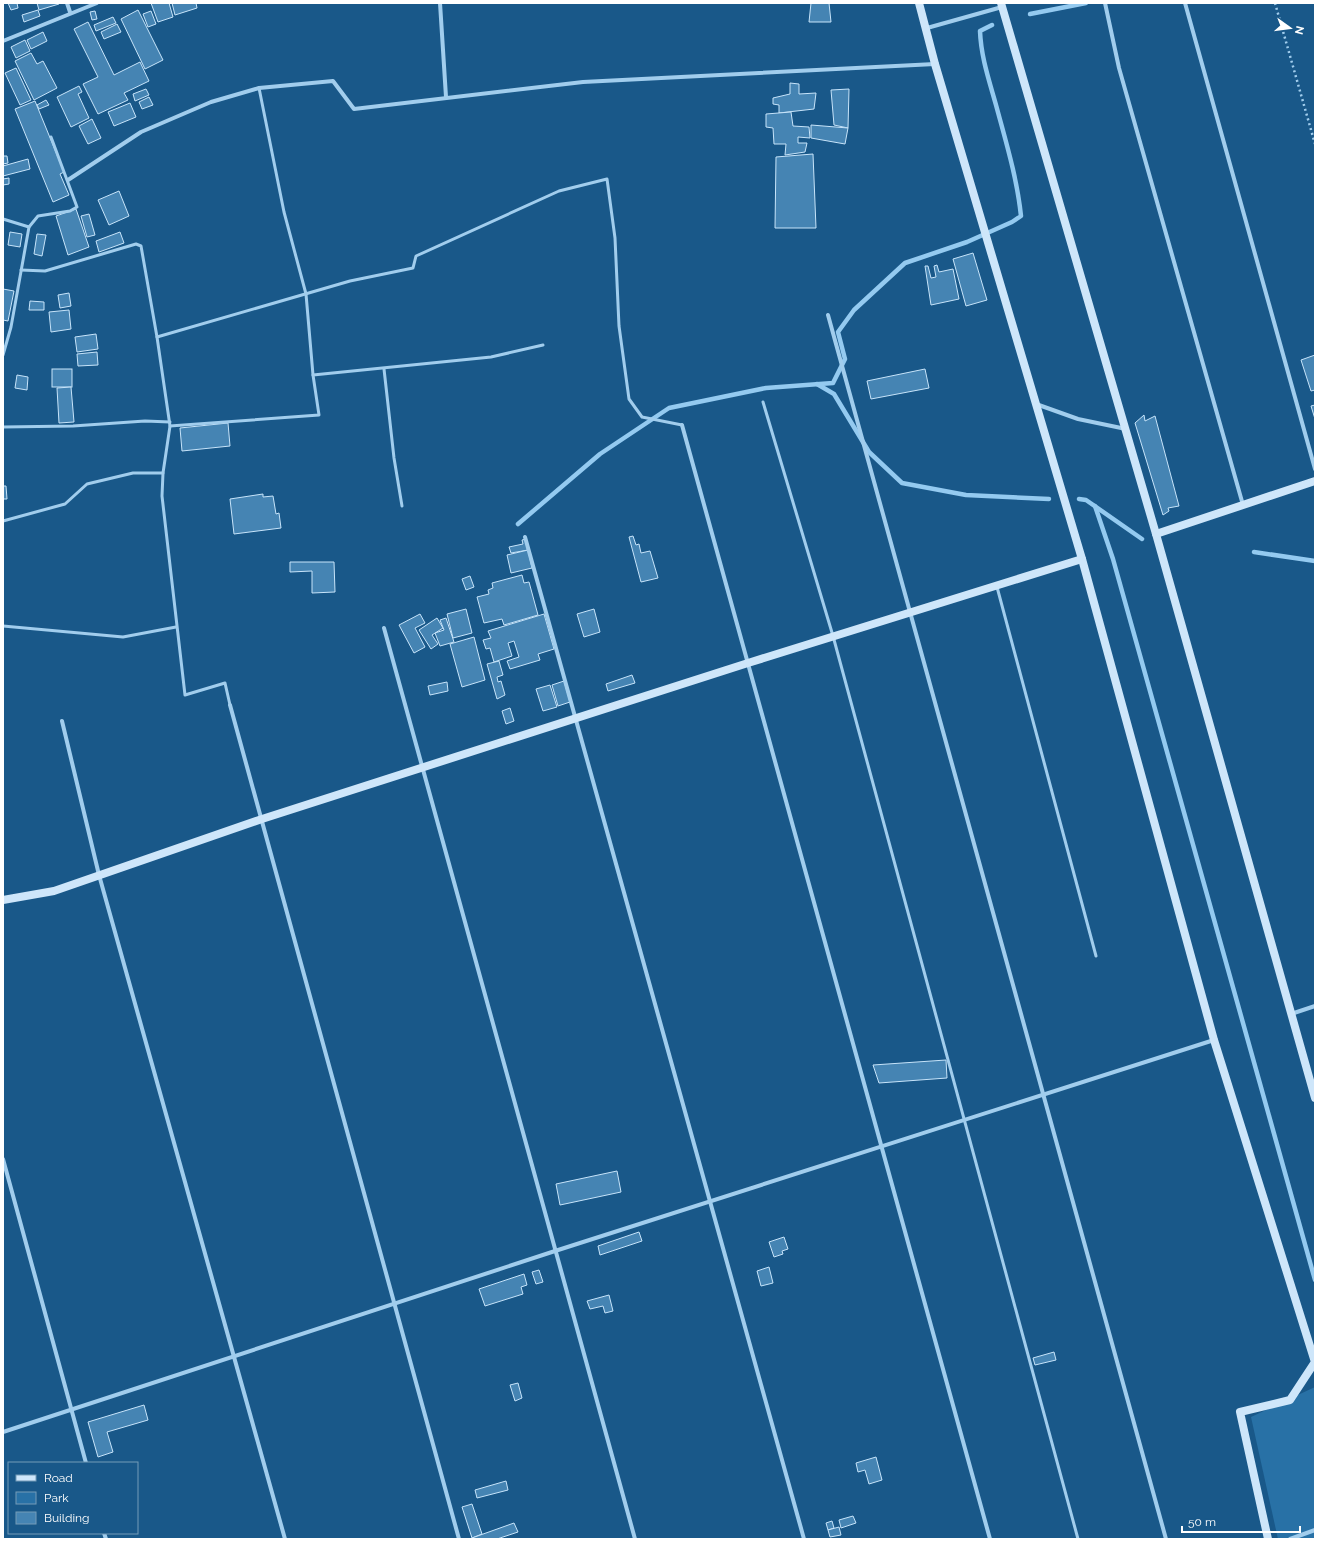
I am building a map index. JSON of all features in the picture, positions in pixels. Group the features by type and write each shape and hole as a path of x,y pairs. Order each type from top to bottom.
{"street":[{"path":"67,3 70,12"},
{"path":"3,41 70,12 96,3"},
{"path":"440,3 446,97"},
{"path":"920,3 935,64 1082,559 1214,1040 1315,1362 1290,1400 1240,1412 1268,1539"},
{"path":"1105,3 1119,68 1243,505"},
{"path":"1185,3 1315,469"},
{"path":"927,28 1002,5 1126,429 1315,1098"},
{"path":"68,180 141,132 211,102 259,88 332,81 354,109 583,82 935,64"},
{"path":"828,316 1166,1539"},
{"path":"1036,404 1078,419 1126,429"},
{"path":"682,425 990,1539"},
{"path":"1156,534 1315,481"},
{"path":"525,537 804,1539"},
{"path":"3,900 54,892 262,819 748,662 1082,559"},
{"path":"384,628 635,1539"},
{"path":"230,705 459,1539"},
{"path":"62,721 99,875 285,1539"},
{"path":"1291,1014 1315,1006"},
{"path":"3,1432 395,1305 555,1251 881,1146 1044,1096 1214,1040"},
{"path":"3,1159 86,1462"},
{"path":"1290,1539 1315,1530"}],"lane":[{"path":"170,426 319,415 313,375 306,294 284,212 259,88"},
{"path":"3,355 11,327 29,228 38,216 70,211 77,207 52,137"},
{"path":"158,337 350,281 413,268 416,256 559,191 607,179 615,238 619,326 629,399 642,417 682,425"},
{"path":"3,219 29,228"},
{"path":"22,270 45,271 136,244 141,246 158,337 170,422 163,473 162,496 185,695 225,683 230,705"},
{"path":"313,375 491,357 543,345"},
{"path":"384,369 394,458 402,506"},
{"path":"764,402 833,636 963,1121 1078,1539"},
{"path":"3,427 170,422"},
{"path":"3,521 65,504 87,484 134,473 163,473"},
{"path":"996,585 1096,956"},
{"path":"3,626 124,637 176,627"}],"path":[{"path":"1275,3 1315,144"}],"green space":[{"path":"1315,1387 1315,1539 1278,1539 1251,1417"}],"building":[{"path":"8,3 17,3 18,8 11,10"},
{"path":"37,3 59,3 59,4 39,10"},
{"path":"151,3 169,3 173,17 158,22"},
{"path":"172,3 196,3 197,8 175,15"},
{"path":"811,3 829,3 831,22 809,22"},
{"path":"38,10 40,16 24,22 22,15"},
{"path":"138,10 163,60 145,69 121,19"},
{"path":"95,11 97,19 92,20 90,12"},
{"path":"151,11 156,24 148,27 143,14"},
{"path":"113,17 116,23 96,31 94,25"},
{"path":"88,22 114,75 140,62 149,81 124,93 128,100 98,114 83,84 98,77 74,29"},
{"path":"117,24 121,32 104,39 101,32"},
{"path":"43,32 47,41 31,49 27,40"},
{"path":"25,40 30,51 16,58 11,47"},
{"path":"31,53 37,64 43,61 57,88 34,100 15,61"},
{"path":"16,68 31,100 20,105 5,73"},
{"path":"790,83 799,84 799,94 816,93 814,109 779,113 779,105 773,104 773,98 790,94"},
{"path":"79,86 82,92 78,94 89,118 71,127 57,97"},
{"path":"146,89 149,95 135,101 133,94"},
{"path":"849,89 848,128 834,125 831,90"},
{"path":"149,97 153,105 142,109 139,102"},
{"path":"46,100 49,105 39,109 37,105"},
{"path":"35,101 64,172 60,174 69,195 53,202 15,109"},
{"path":"130,103 136,117 114,126 108,112"},
{"path":"791,112 793,126 809,127 810,138 798,137 798,143 807,143 805,152 785,155 786,144 774,144 773,128 766,127 766,114"},
{"path":"92,119 101,138 88,144 79,126"},
{"path":"811,125 848,128 845,144 811,138"},
{"path":"813,154 816,228 775,228 776,157"},
{"path":"3,156 7,156 8,163 3,164"},
{"path":"28,159 30,169 3,176 3,166"},
{"path":"9,178 9,184 3,185 3,179"},
{"path":"119,191 129,216 109,225 98,200"},
{"path":"76,209 89,247 68,255 56,216"},
{"path":"89,214 95,235 87,237 81,216"},
{"path":"10,232 22,234 20,247 8,245"},
{"path":"120,232 124,243 99,252 96,241"},
{"path":"37,234 46,235 42,256 34,254"},
{"path":"973,253 987,300 966,306 953,259"},
{"path":"937,265 939,272 953,269 959,299 931,305 925,266 928,266 931,278 936,277 934,266"},
{"path":"3,289 14,291 8,321 3,320"},
{"path":"69,293 71,306 60,308 58,295"},
{"path":"30,301 44,302 44,310 29,310"},
{"path":"69,310 71,329 51,332 49,312"},
{"path":"96,334 98,349 77,352 75,337"},
{"path":"97,352 98,365 78,366 77,354"},
{"path":"1315,355 1315,390 1311,391 1301,360"},
{"path":"52,369 72,369 72,387 52,387"},
{"path":"925,369 929,388 871,399 867,381"},
{"path":"17,375 28,377 27,390 15,388"},
{"path":"71,387 74,422 59,423 57,388"},
{"path":"1315,405 1315,419 1311,406"},
{"path":"1144,415 1145,421 1155,416 1179,506 1168,508 1169,511 1163,515 1135,423"},
{"path":"228,423 230,446 182,451 180,428"},
{"path":"3,486 6,486 7,499 3,499"},
{"path":"263,494 263,497 273,496 276,514 279,513 281,528 234,534 230,499"},
{"path":"633,536 636,545 639,544 641,553 650,551 658,578 641,582 629,537"},
{"path":"526,539 528,550 511,553 509,547 523,544 522,540"},
{"path":"528,550 532,568 511,573 507,555"},
{"path":"290,562 334,562 335,592 312,593 312,571 290,572"},
{"path":"522,575 524,583 529,582 538,615 504,625 502,619 484,623 477,597 489,594 488,590 493,588 492,583"},
{"path":"470,576 474,587 466,590 462,579"},
{"path":"466,609 472,633 453,638 447,614"},
{"path":"594,609 600,632 584,637 577,614"},
{"path":"420,614 425,623 415,628 425,647 414,653 399,625"},
{"path":"544,614 554,649 538,654 540,660 510,669 507,661 519,657 514,641 508,643 512,656 494,662 490,648 486,649 483,640 491,638 488,631"},
{"path":"437,618 443,628 432,635 438,644 431,649 419,630"},
{"path":"446,618 454,642 440,646 435,633 444,630 440,620"},
{"path":"474,637 485,680 462,687 450,644"},
{"path":"499,661 503,675 497,677 498,682 501,681 505,695 497,699 487,664"},
{"path":"632,675 635,683 608,691 606,684"},
{"path":"564,681 570,702 558,706 552,685"},
{"path":"447,682 448,691 430,695 428,686"},
{"path":"550,685 557,707 543,711 536,689"},
{"path":"510,708 514,721 506,724 502,711"},
{"path":"946,1060 947,1078 879,1083 873,1065"},
{"path":"617,1171 621,1192 560,1205 556,1184"},
{"path":"639,1232 642,1241 600,1255 598,1246"},
{"path":"784,1237 788,1249 782,1251 783,1254 774,1257 769,1242"},
{"path":"769,1267 773,1283 761,1286 757,1271"},
{"path":"539,1270 543,1282 536,1284 532,1272"},
{"path":"524,1274 527,1285 521,1287 523,1294 485,1306 479,1289"},
{"path":"609,1295 613,1311 605,1313 603,1306 590,1309 587,1301"},
{"path":"1054,1352 1056,1360 1035,1365 1033,1358"},
{"path":"518,1383 522,1398 515,1401 510,1385"},
{"path":"144,1405 148,1420 107,1432 113,1452 98,1457 88,1422"},
{"path":"876,1457 882,1480 869,1484 865,1470 858,1472 856,1463"},
{"path":"506,1481 508,1490 477,1498 475,1490"},
{"path":"472,1504 482,1534 472,1538 462,1507"},
{"path":"853,1516 856,1523 841,1528 839,1520"},
{"path":"832,1521 834,1528 828,1530 826,1523"},
{"path":"514,1523 518,1532 497,1539 472,1539 472,1538"},
{"path":"839,1527 841,1535 830,1537 828,1530"}],"waterway":[{"path":"1030,14 1086,3"},
{"path":"518,524 600,454 669,408 766,388 833,383 845,359 838,332 854,310 905,263 967,242 1012,222 1021,216 1011,160 982,50 980,31 992,25"},
{"path":"817,384 834,394 869,452 902,483 966,495 1049,499"},
{"path":"1079,499 1086,500 1142,539"},
{"path":"1095,506 1113,559 1315,1280"},
{"path":"1254,552 1315,561"}]}
